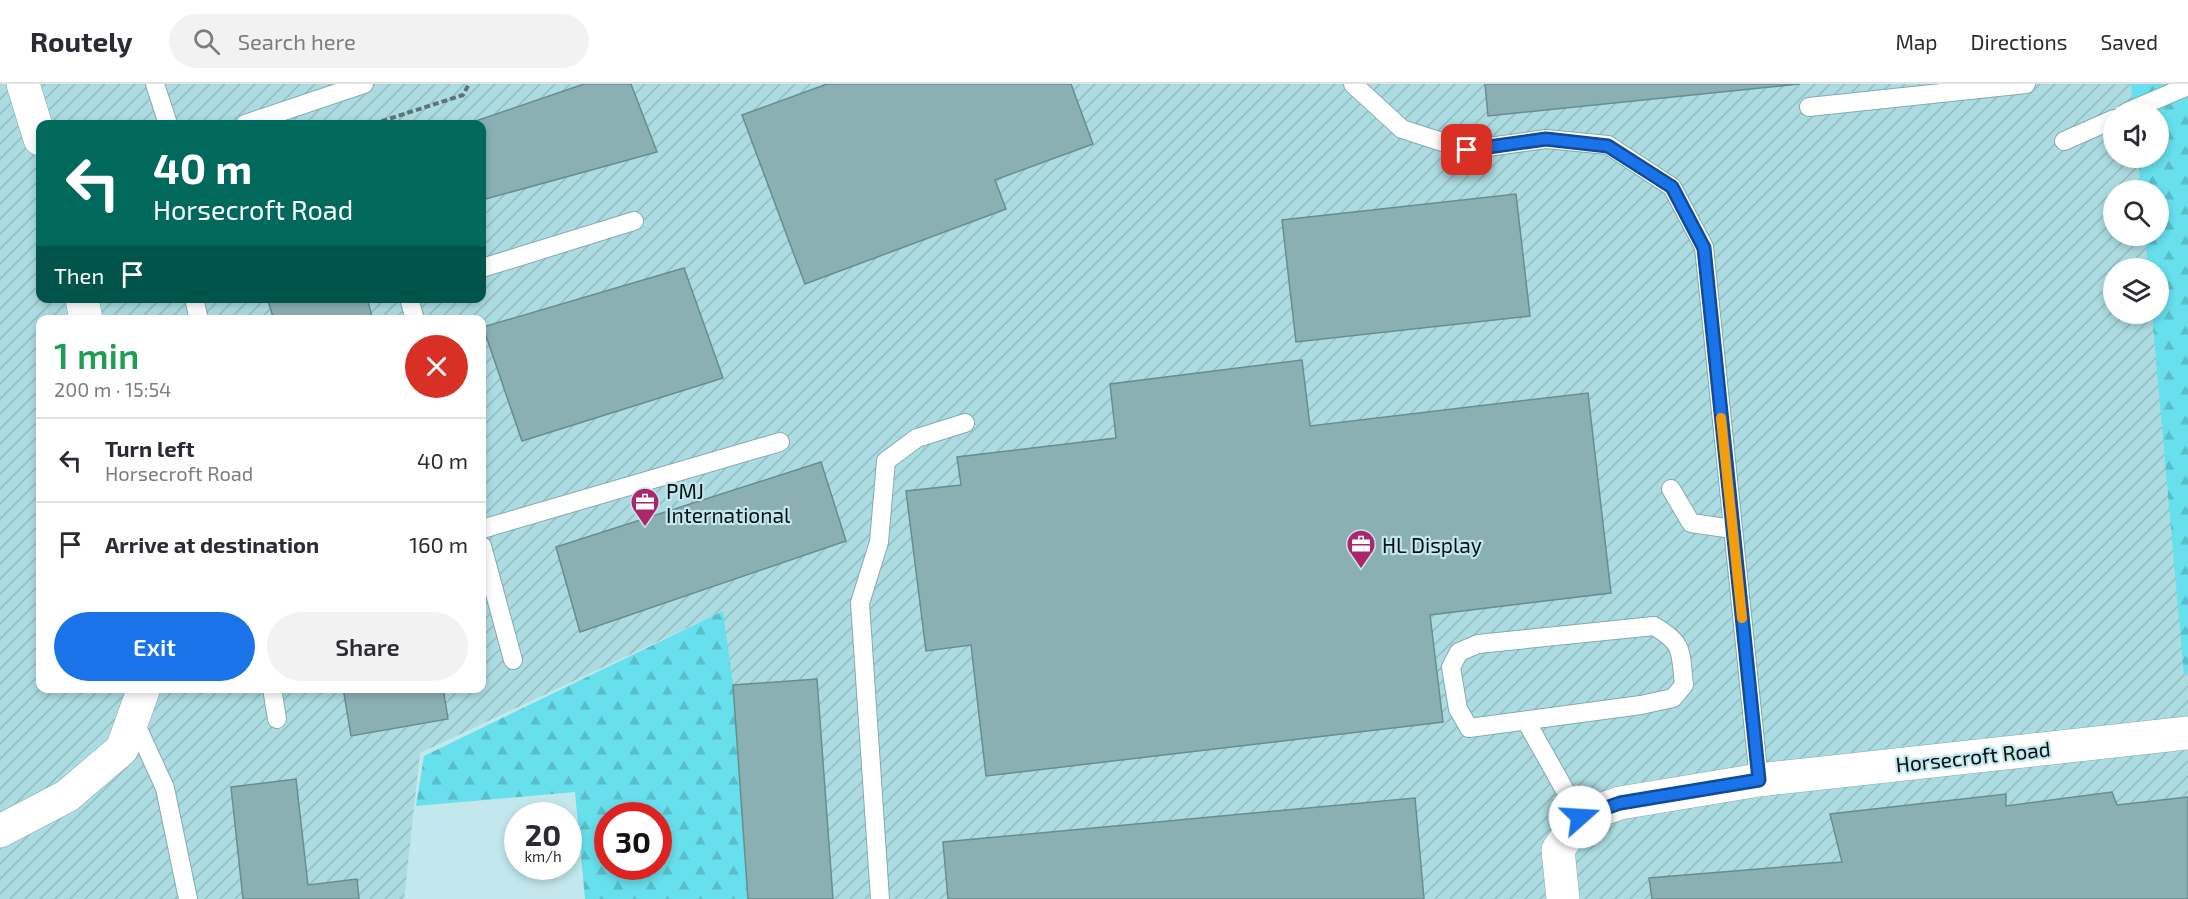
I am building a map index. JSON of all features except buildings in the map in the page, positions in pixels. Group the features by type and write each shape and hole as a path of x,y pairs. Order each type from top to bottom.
{"street":[{"path":"29,86 36,120"},
{"path":"0,831 67,795 122,749 139,703"},
{"name":"Horsecroft Road","path":"1580,817 1620,803 1759,780 2188,733"},
{"path":"1563,899 1558,850 1580,817"}],"lane":[{"path":"155,84 167,120"},
{"path":"256,120 364,84"},
{"path":"1353,84 1402,129 1467,150 1546,139 1608,146 1672,187 1704,248 1759,780"},
{"path":"1809,107 2026,84"},
{"path":"2150,102 2188,85"},
{"path":"2064,141 2103,124"},
{"path":"486,267 634,221"},
{"path":"880,899 860,603 879,542 886,461 917,438 965,423"},
{"path":"486,528 780,442"},
{"path":"1671,489 1691,523 1733,529"},
{"path":"486,561 513,660"},
{"path":"1654,626 1668,633 1679,645 1684,685 1673,698 1641,705 1526,721 1469,728 1458,709 1451,667 1459,652 1478,644 1654,626"},
{"path":"273,693 277,719"},
{"path":"139,703 165,788 188,899"},
{"path":"1526,721 1580,817"}],"path":[{"path":"385,120 463,94 469,84"}],"shaded area":[{"path":"0,84 2188,84 2188,899 745,899 723,611 420,753 404,899 0,899"}],"green space":[{"path":"2131,84 2188,84 2188,674 2184,675 2153,324 2169,324 2169,258 2147,258 2146,246 2169,246 2169,180 2140,180 2139,168 2169,168 2169,102 2132,102"},
{"path":"723,611 733,685 748,899 585,899 582,867 582,802 576,802 575,792 416,806 424,756"}],"slow traffic":[{"path":"1721,418 1742,618"}],"place":[{"name":"PMJ International","path":"645,528"},
{"name":"HL Display","path":"1361,570"}],"route":[{"path":"1467,150 1546,139 1608,146 1672,187 1704,248 1759,780 1620,803 1580,817"}]}
